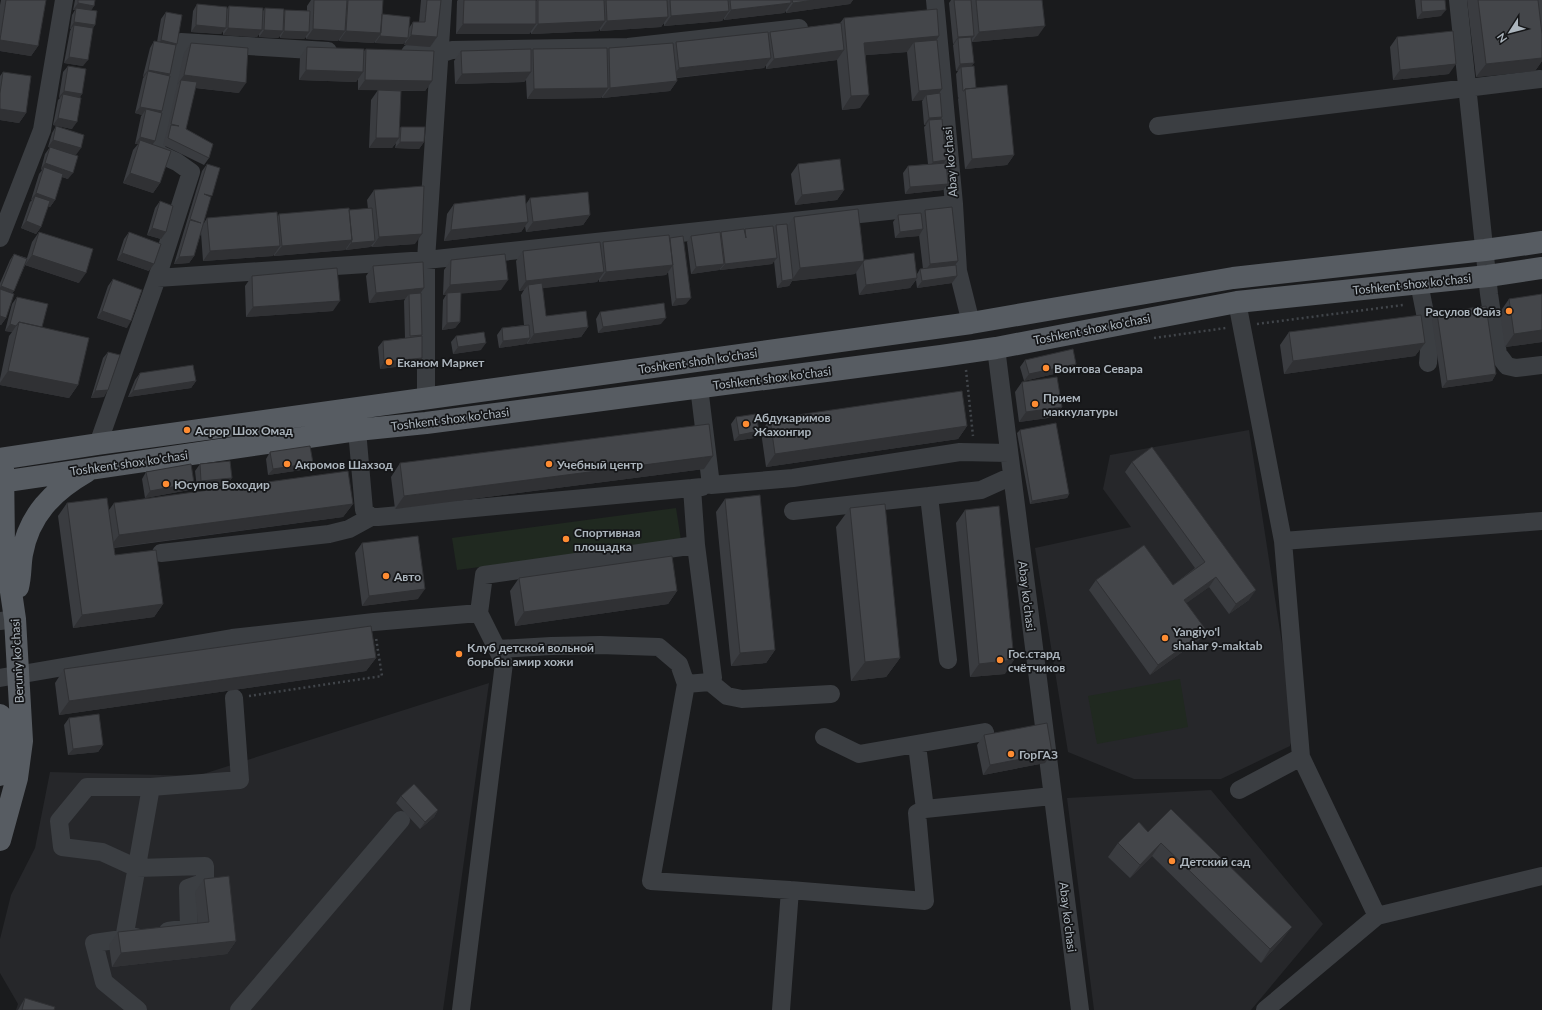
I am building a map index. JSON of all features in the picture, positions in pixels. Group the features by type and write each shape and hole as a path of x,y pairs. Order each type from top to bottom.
{"main road":[{"name":"Toshkent shox ko'chasi","path":"971,323 1233,278 1485,250 1542,242"},
{"name":"Toshkent shox ko'chasi","path":"2,481 357,430 426,423 699,388 996,348 1236,302 1421,293 1488,276 1542,268"},
{"path":"994,319 996,348"},
{"path":"971,323 974,350"},
{"name":"Toshkent shoh ko'chasi","path":"426,399 971,323"},
{"name":"Toshkent shox ko'chasi","path":"1,459 98,444 426,399"},
{"path":"356,409 357,430"},
{"name":"Beruniy ko'chasi","path":"0,840 8,742 10,616 4,544 1,459"},
{"path":"10,616 19,584 22,552 36,516 56,492 71,480 93,468"},
{"name":"Beruniy ko'chasi","path":"0,715 8,742"}],"street":[{"path":"0,238 42,130 64,0"},
{"path":"426,399 426,260 443,0"},
{"path":"1458,0 1485,250 1498,354 1507,366 1516,368 1542,365"},
{"name":"Abay ko'chasi","path":"931,8 954,204 958,271 971,323"},
{"path":"394,53 440,54 452,50 628,47 817,26"},
{"path":"98,444 157,278 191,172 177,162 156,152 181,42 286,50 348,51"},
{"path":"1158,126 1540,79"},
{"path":"157,278 426,260 954,204"},
{"path":"1421,293 1430,338 1428,363"},
{"path":"1236,302 1283,541 1301,757 1377,916"},
{"name":"Abay ko'chasi","path":"996,348 1080,1010"},
{"path":"699,388 711,485"},
{"path":"357,430 364,510 371,516 378,518 793,478 960,452 1009,453"},
{"path":"793,510 981,490 1012,476"},
{"path":"692,488 696,545 713,678 710,682"},
{"path":"929,496 948,660"},
{"path":"161,554 329,534 348,530 371,516"},
{"path":"1283,541 1542,521"},
{"path":"461,1010 504,663 479,614 484,575 696,545"},
{"path":"9,677 232,638 374,622 479,614"},
{"path":"497,649 600,645 659,647 680,664 686,684 651,881 925,901 917,813 925,809 1052,796"},
{"path":"686,684 710,682 727,696 742,699 831,694"},
{"path":"138,1010 104,982 94,943 189,928 188,888 205,882 205,866 137,868 102,852 62,847 59,821 87,788 151,787 240,780 234,698"},
{"path":"824,737 859,754 985,732"},
{"path":"917,744 925,809"},
{"path":"1239,790 1301,757"},
{"path":"124,939 151,787"},
{"path":"239,1010 402,820"},
{"path":"1265,1010 1377,916 1542,876"},
{"path":"781,1010 790,890"}],"path":[{"path":"1241,326 1421,293"},
{"path":"234,698 382,676 374,622"}],"shaded area":[{"name":"Yangiyo'l shahar 9-maktab","path":"1249,430 1295,728 1290,746 1221,779 1134,779 1068,752 1035,548 1131,527 1103,489 1110,455"},
{"name":"Спортивная площадка","path":"676,508 681,540 457,570 452,538"},
{"path":"1180,679 1188,727 1097,744 1088,696"},
{"path":"489,683 443,1010 16,1010 18,1004 0,973 0,939 11,895 35,848 50,772 197,776"},
{"name":"Детский сад","path":"1211,790 1323,924 1251,1010 1094,1010 1067,798"}],"building":[{"path":"6,0 46,0 38,46 0,40"},
{"path":"78,0 95,0 94,6 78,3"},
{"path":"314,0 347,0 345,31 313,29"},
{"path":"348,0 383,0 381,33 346,31"},
{"path":"427,0 441,0 437,37 411,35 413,22 425,22"},
{"path":"464,0 536,0 536,24 463,24"},
{"path":"538,0 604,0 605,21 538,24"},
{"path":"606,0 667,0 668,17 607,21"},
{"path":"670,0 728,0 729,11 671,16"},
{"path":"730,0 791,0 791,3 731,10"},
{"path":"792,0 814,0 793,3"},
{"path":"954,0 971,0 974,36 958,37"},
{"path":"976,0 1042,0 1045,26 979,32"},
{"path":"1421,0 1445,0 1446,10 1422,12"},
{"path":"1478,0 1538,0 1542,34 1542,58 1486,64"},
{"path":"197,4 227,7 226,28 196,25"},
{"path":"229,6 263,8 262,30 228,28"},
{"path":"76,8 97,11 95,25 74,22"},
{"path":"265,8 284,9 283,31 264,30"},
{"path":"937,9 939,36 864,43 869,95 851,96 844,18"},
{"path":"285,10 310,11 309,32 284,31"},
{"path":"166,12 182,15 177,44 161,40"},
{"path":"382,14 410,17 408,38 380,36"},
{"path":"841,23 844,50 774,59 770,32"},
{"path":"74,25 93,28 88,60 69,57"},
{"path":"1453,31 1456,64 1400,70 1397,37"},
{"path":"768,32 771,58 679,68 676,42"},
{"path":"971,37 974,63 960,64 958,38"},
{"path":"937,40 942,89 919,91 914,42"},
{"path":"154,41 176,45 170,74 148,70"},
{"path":"191,43 248,48 246,83 184,75"},
{"path":"673,43 677,81 610,88 609,48"},
{"path":"307,47 364,49 363,72 306,70"},
{"path":"607,48 608,88 534,89 533,49"},
{"path":"366,49 434,51 432,81 365,80"},
{"path":"531,49 531,72 462,74 461,51"},
{"path":"68,66 86,69 82,94 64,91"},
{"path":"974,66 976,88 965,89 963,91 961,67"},
{"path":"148,71 170,76 162,111 140,107"},
{"path":"3,72 31,76 26,113 0,109 0,93"},
{"path":"181,80 197,82 186,129 213,144 209,158 168,138 171,125 179,126 171,124"},
{"path":"1007,85 1014,155 972,159 965,89"},
{"path":"378,90 401,91 399,138 376,138"},
{"path":"940,93 942,117 929,118 926,95"},
{"path":"63,94 81,98 77,122 58,118"},
{"path":"146,109 162,113 155,141 140,137"},
{"path":"942,119 946,160 933,162 929,120"},
{"path":"56,126 84,135 81,148 53,140"},
{"path":"401,127 425,127 424,142 400,142"},
{"path":"140,140 171,151 160,183 130,173"},
{"path":"50,147 78,156 73,173 45,163"},
{"path":"840,159 844,190 802,195 798,164"},
{"path":"946,163 948,184 910,187 908,166"},
{"path":"207,164 220,168 212,196 204,194 211,197 194,256 179,257 190,220 201,223 190,219"},
{"path":"44,167 63,174 55,200 36,193"},
{"path":"424,186 422,234 379,237 374,190"},
{"path":"588,192 590,215 533,222 530,198"},
{"path":"525,195 528,222 451,230 454,204"},
{"path":"35,196 50,201 41,227 26,221"},
{"path":"160,201 173,206 166,232 152,228"},
{"path":"952,207 958,261 930,264 925,210"},
{"path":"349,208 352,240 282,246 279,214"},
{"path":"372,208 375,241 351,243 349,210"},
{"path":"858,209 864,261 800,268 794,217"},
{"path":"277,212 280,246 210,251 207,218"},
{"path":"921,213 923,229 900,232 898,215"},
{"path":"787,224 793,279 782,281 776,225"},
{"path":"773,226 777,258 725,264 721,232 744,229 746,238 745,229"},
{"path":"39,232 93,249 86,273 32,255"},
{"path":"129,232 161,244 154,264 122,253"},
{"path":"720,232 724,264 696,267 691,236"},
{"path":"669,235 673,265 606,272 603,242"},
{"path":"683,236 691,298 676,299 670,238"},
{"path":"600,242 604,272 526,281 523,251"},
{"path":"914,253 917,278 866,285 864,260"},
{"path":"14,254 27,259 14,291 1,286"},
{"path":"505,254 508,280 450,285 451,260"},
{"path":"423,262 424,288 376,293 373,266"},
{"path":"956,265 957,276 922,281 920,269"},
{"path":"337,268 340,301 253,307 252,276"},
{"path":"113,279 142,290 131,321 102,311"},
{"path":"542,283 546,316 586,311 588,327 534,334 528,285"},
{"path":"0,289 14,294 6,318 0,316"},
{"path":"461,292 460,322 447,323 447,293"},
{"path":"421,293 422,335 410,336 409,294"},
{"path":"1542,294 1542,330 1514,334 1509,299"},
{"path":"17,297 48,304 42,327 19,322 16,326 10,324"},
{"path":"664,303 666,318 603,327 600,312"},
{"path":"1486,306 1496,374 1447,381 1437,313"},
{"path":"1421,315 1425,343 1293,361 1289,332"},
{"path":"19,322 89,338 78,385 8,371"},
{"path":"529,325 530,338 503,341 502,328"},
{"path":"484,332 486,343 458,347 456,336"},
{"path":"422,336 422,358 384,362 383,341"},
{"path":"1073,349 1076,364 1029,374 1025,360"},
{"path":"108,352 120,355 108,390 95,391"},
{"path":"193,365 196,381 133,391 140,373"},
{"path":"1057,377 1062,407 1026,412 1022,382"},
{"path":"962,391 967,426 775,454 770,419"},
{"path":"756,414 759,431 739,435 736,417"},
{"path":"1056,423 1069,494 1032,501 1020,430"},
{"path":"709,424 713,456 404,496 400,463"},
{"path":"310,446 313,463 273,469 270,452"},
{"path":"1152,447 1256,590 1236,604 1216,577 1184,600 1206,630 1158,665 1096,580 1144,545 1173,585 1205,562 1132,462"},
{"path":"230,461 232,478 201,481 200,464"},
{"path":"191,464 194,483 150,491 146,472"},
{"path":"348,471 353,504 119,535 114,503"},
{"path":"760,495 775,650 740,653 725,499"},
{"path":"107,498 115,555 156,550 163,604 82,615 67,503"},
{"path":"885,504 900,658 865,662 850,508"},
{"path":"999,506 1014,660 979,664 965,510"},
{"name":"Авто","path":"418,536 425,589 369,596 362,543"},
{"path":"672,556 677,591 524,612 519,578"},
{"path":"371,626 376,658 69,701 64,669"},
{"path":"99,714 103,745 73,749 69,718"},
{"name":"ГорГАЗ","path":"1047,723 1052,753 990,765 984,735"},
{"path":"414,784 438,810 425,822 401,796"},
{"path":"1171,809 1292,927 1270,949 1161,843 1140,865 1118,843 1139,822 1148,832"},
{"path":"229,876 236,941 121,953 118,932 209,922 204,879"},
{"path":"25,998 55,1007 54,1010 22,1010"}],"place":[{"name":"Расулов Файз","path":"1509,311"},
{"name":"Еканом Маркет","path":"389,362"},
{"name":"Воитова Севара","path":"1046,368"},
{"name":"Прием маккулатуры","path":"1035,404"},
{"name":"Абдукаримов Жахонгир","path":"746,424"},
{"name":"Асрор Шох Омад","path":"187,430"},
{"name":"Акромов Шахзод","path":"287,464"},
{"name":"Учебный центр","path":"549,464"},
{"name":"Юсупов Боходир","path":"166,484"},
{"name":"Спортивная площадка","path":"566,539"},
{"name":"Авто","path":"386,576"},
{"name":"Yangiyo'l shahar 9-maktab","path":"1165,638"},
{"name":"Клуб детской вольной борьбы амир хожи","path":"459,654"},
{"name":"Гос.стард счётчиков","path":"1000,660"},
{"name":"ГорГАЗ","path":"1011,754"},
{"name":"Детский сад","path":"1172,861"}]}
